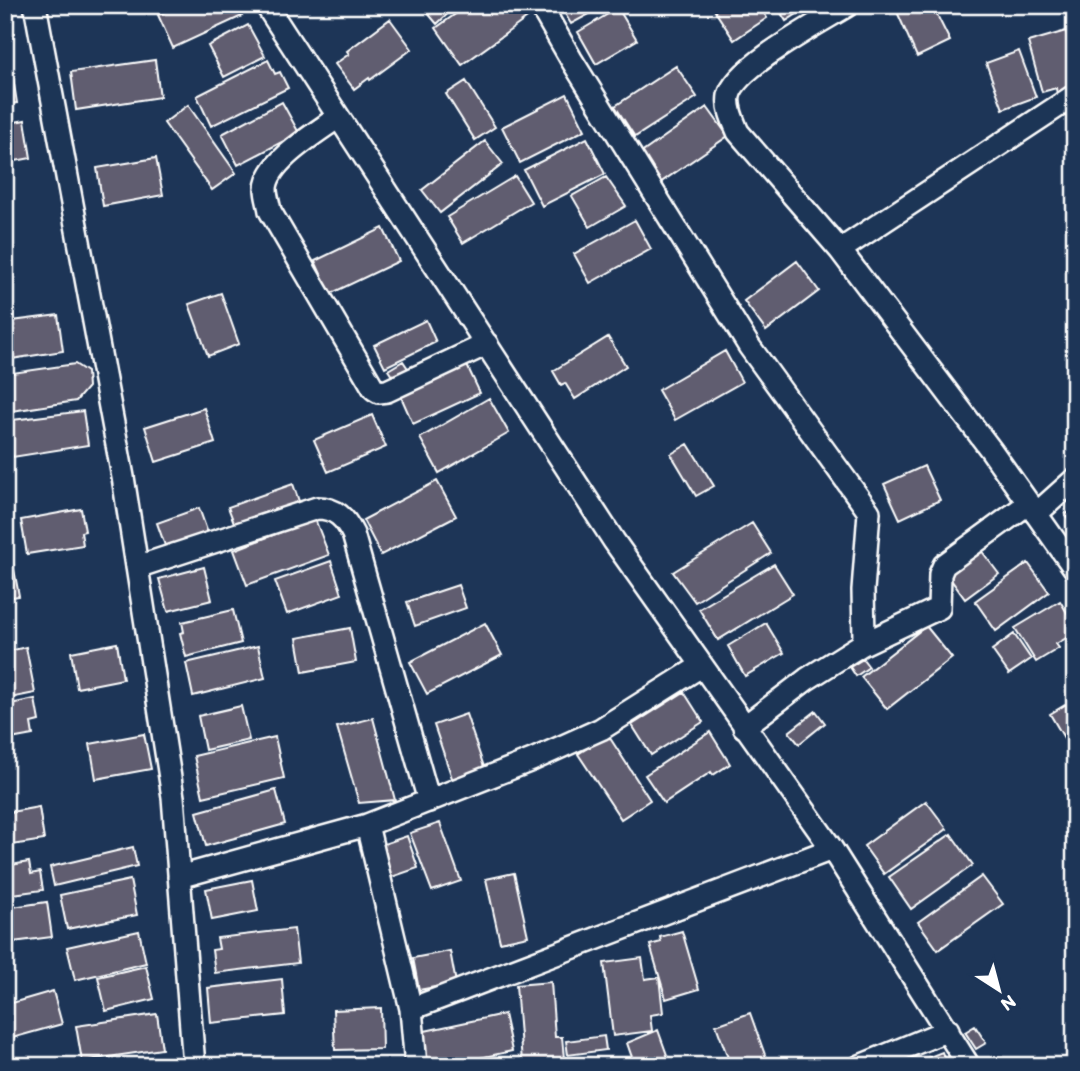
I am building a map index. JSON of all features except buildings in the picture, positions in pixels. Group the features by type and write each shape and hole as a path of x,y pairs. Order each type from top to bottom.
{"street":[{"path":"34,5 123,477 173,797 194,1066"},
{"path":"267,5 614,541 832,849 970,1066"},
{"path":"540,5 749,346 869,512 861,645"},
{"path":"848,5 741,75 729,96 729,110 738,132 840,250 1075,569"},
{"path":"840,250 1075,95"},
{"path":"338,117 281,160 266,187 270,211 374,389 379,392 387,391 486,344"},
{"path":"744,727 807,679 861,645 939,608 940,574 944,565 1075,479"},
{"path":"137,567 317,509 338,513 352,534 429,800"},
{"path":"179,877 367,825 532,760 601,729 701,666"},
{"path":"367,825 411,1009 416,1066"},
{"path":"411,1009 832,849"},
{"path":"860,1066 948,1030"}]}
